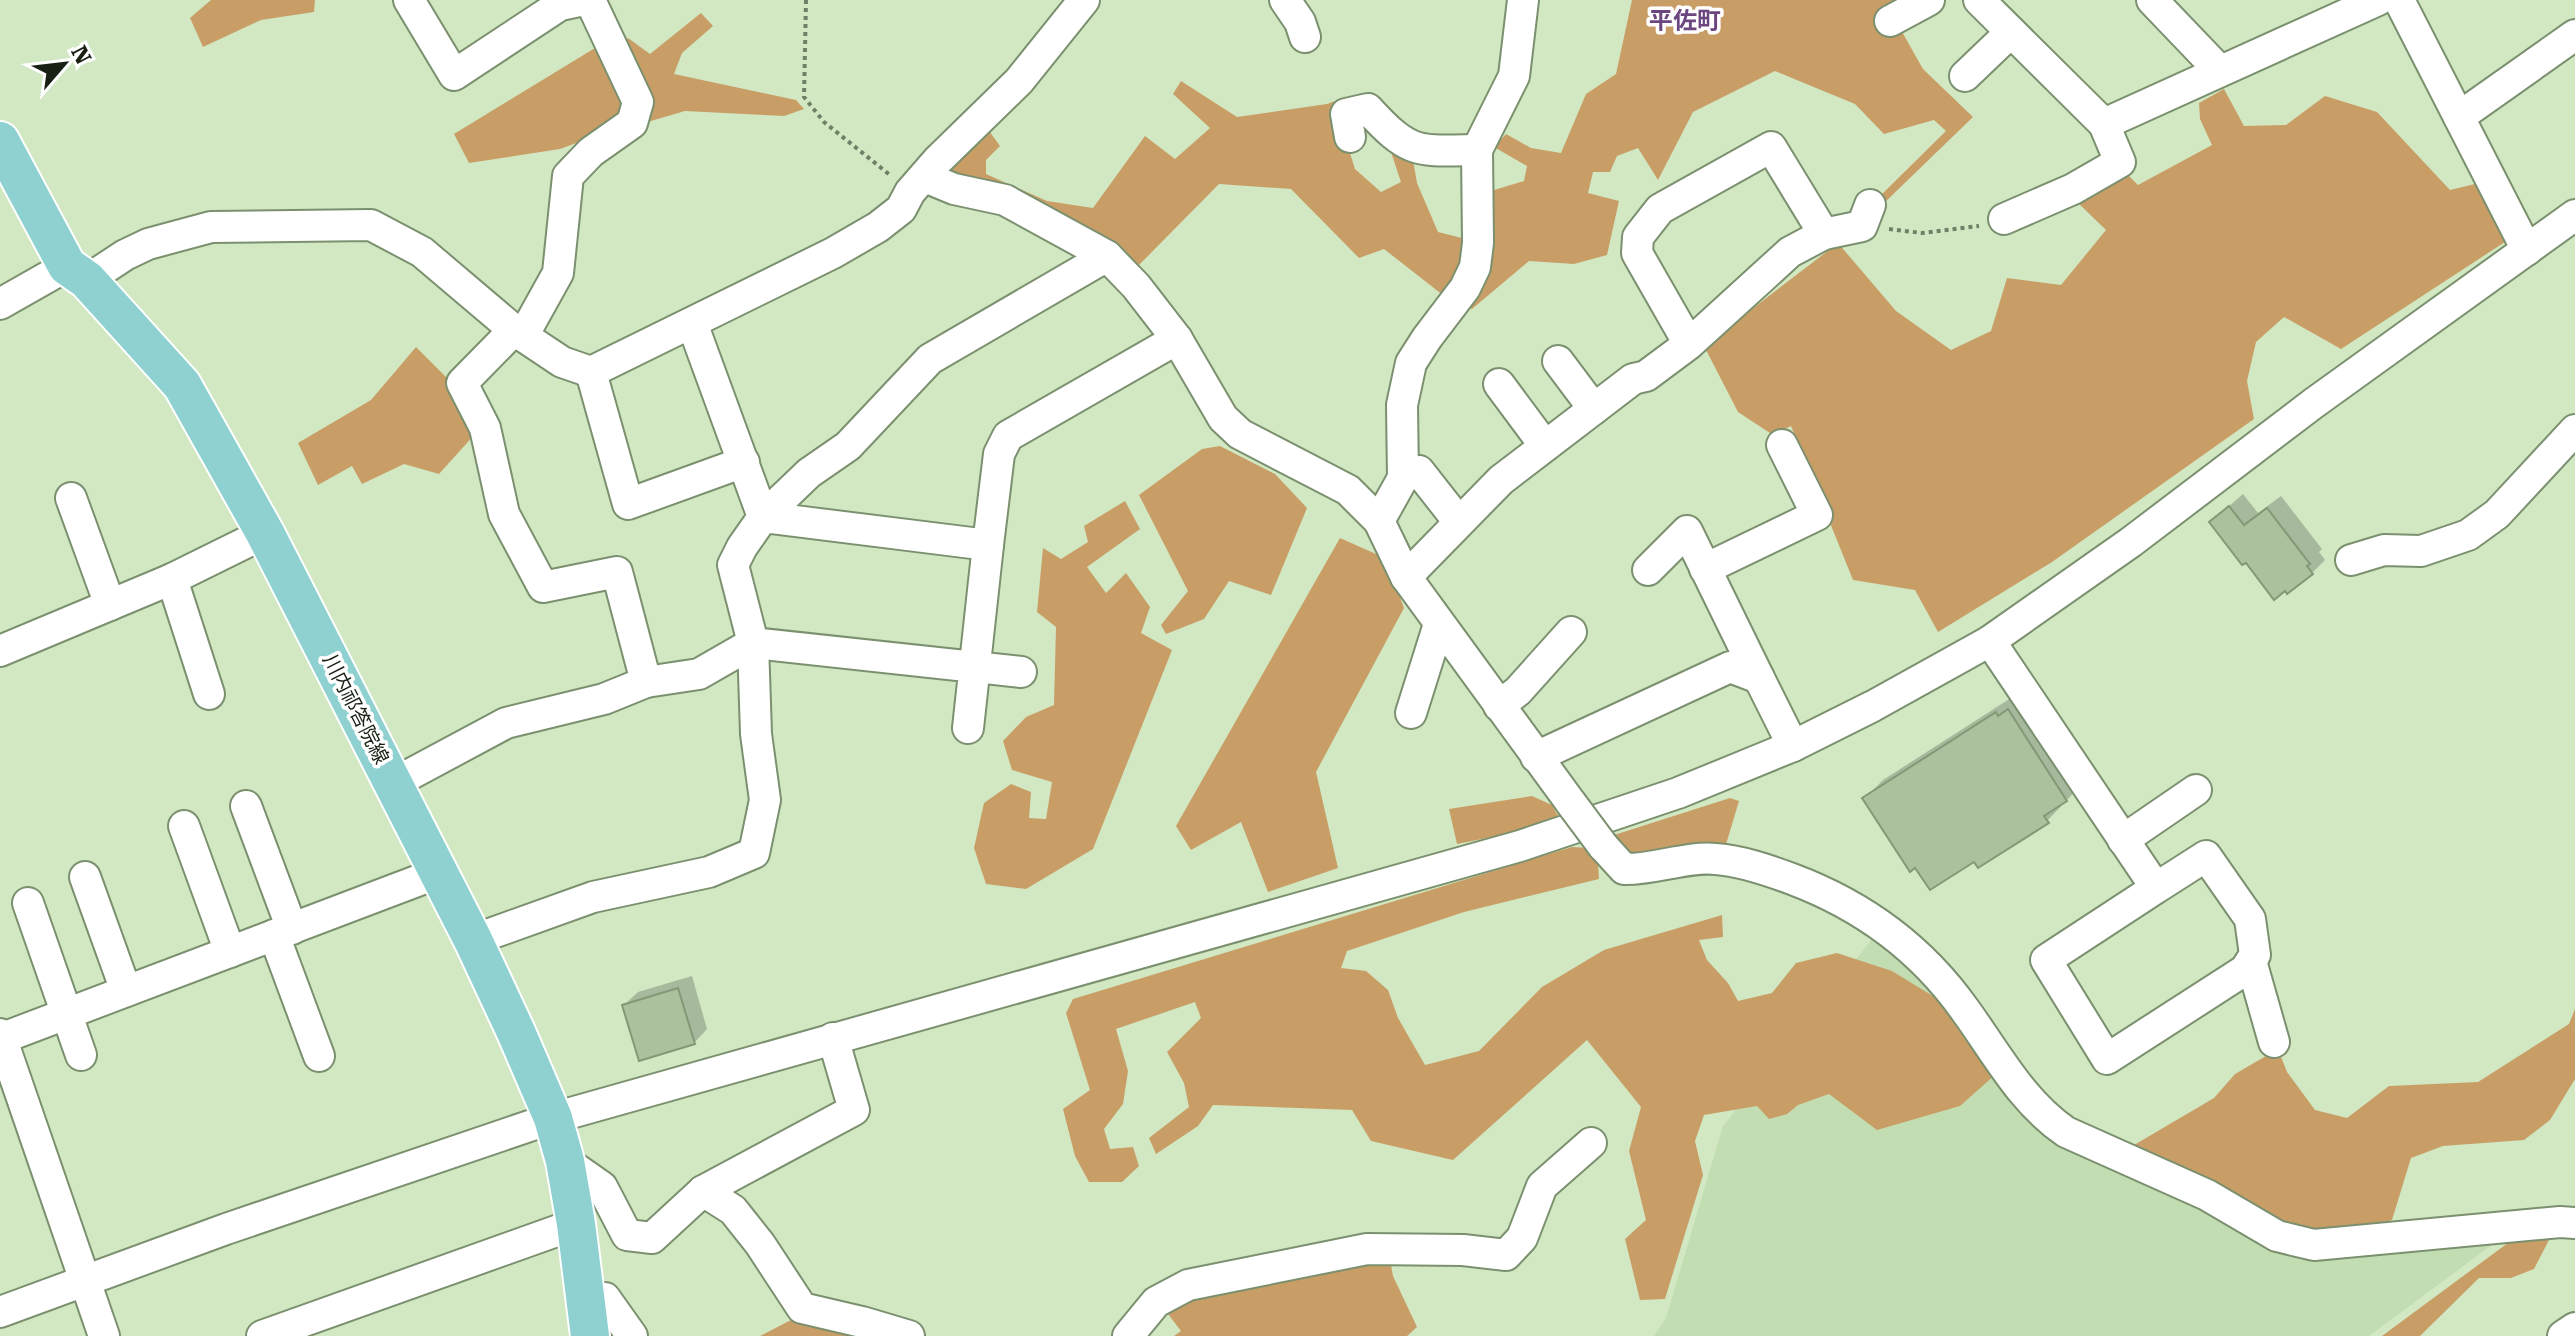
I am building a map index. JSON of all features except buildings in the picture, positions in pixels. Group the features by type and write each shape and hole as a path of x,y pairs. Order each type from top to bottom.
{"main road":[{"name":"川内祁答院線","path":"0,141 77,273 182,385 265,533 473,940 553,1118 565,1161 588,1318"}],"street":[{"path":"409,0 454,75 560,5 587,0 638,102 632,123 591,152 568,176 558,273 518,333 462,383 485,428 504,514 543,587 617,572 646,682"},
{"path":"0,304 148,244 211,227 371,225 422,252 518,333 562,362 591,372 833,253 878,227 901,209 937,161 1019,81 1084,0"},
{"path":"1285,0 1300,22 1305,37"},
{"path":"1379,521 1403,478 1402,405 1411,363 1465,288 1475,267 1478,243 1477,150 1514,76 1523,0 1515,0"},
{"path":"1890,21 1929,0"},
{"path":"1979,0 2104,124 2120,162 2073,189 2004,219"},
{"path":"2152,0 2220,71"},
{"path":"2104,124 2378,0"},
{"path":"2399,0 2527,250"},
{"path":"1965,76 2011,32"},
{"path":"2459,117 2575,35"},
{"path":"1350,137 1346,114 1368,109 1394,137 1422,151 1477,150"},
{"path":"1689,344 1637,253 1638,237 1660,209 1771,147 1824,234"},
{"path":"917,185 1005,200 1107,256 1136,286 1177,339 1223,418 1240,434 1348,490 1379,521 1406,577 1439,624 1603,846 1624,869 1714,858 1765,869 1824,891 1896,935 1941,977 2006,1072 2052,1122 2066,1132 2207,1195 2277,1236 2314,1245 2575,1223"},
{"path":"0,1312 241,1224 553,1118 1520,846 1678,793 1793,746 1990,641 2131,542 2314,403 2575,215"},
{"path":"1406,577 1501,480 1633,379 1646,376 1689,344 1790,252 1866,216"},
{"path":"473,940 593,897 709,872 754,853 765,800 756,734 753,643 733,565 742,547 763,517 809,473 848,446 930,359 1107,256"},
{"path":"692,323 763,517"},
{"path":"968,728 999,454 1008,436 1177,339"},
{"path":"1558,361 1594,409"},
{"path":"591,372 628,504 744,462"},
{"path":"1499,384 1545,446"},
{"path":"2351,560 2384,550 2421,551 2468,535 2497,514 2575,430"},
{"path":"1705,569 1817,515 1782,445"},
{"path":"1419,471 1459,522"},
{"path":"71,498 110,605"},
{"path":"763,517 988,545"},
{"path":"1648,570 1687,531 1793,746"},
{"path":"0,651 172,579 265,533"},
{"path":"172,579 209,694"},
{"path":"1411,713 1439,624"},
{"path":"1499,706 1518,691 1571,632"},
{"path":"1990,641 2156,888"},
{"path":"394,783 506,723 604,699 646,682 699,674 753,643 1021,672"},
{"path":"1536,757 1730,667 1759,678"},
{"path":"2123,840 2196,790"},
{"path":"246,806 319,1056"},
{"path":"184,826 230,952"},
{"path":"2206,856 2250,919 2255,955 2245,970 2107,1059 2046,960 2156,888 2206,856"},
{"path":"104,1336 0,1037 438,873"},
{"path":"85,877 126,991"},
{"path":"28,903 81,1055"},
{"path":"2251,961 2274,1042"},
{"path":"565,1161 602,1187 627,1235 652,1238 703,1191 854,1110 833,1038"},
{"path":"1128,1336 1156,1302 1188,1285 1367,1249 1463,1250 1506,1255 1522,1238 1542,1186 1591,1143"},
{"path":"703,1191 733,1210 760,1244 802,1308 909,1336"},
{"path":"262,1336 576,1224"},
{"path":"588,1318 605,1298 632,1336"},
{"path":"2563,1336 2575,1328"}],"path":[{"path":"806,0 804,97 824,122 917,185"},
{"path":"1866,216 1922,233 1964,230 2004,219"}],"shaded area":[{"path":"211,0 315,0 314,12 261,20 203,47 190,18"},
{"path":"1632,0 1908,0 1901,30 1923,69 1973,117 1882,205 1877,199 1946,131 1934,120 1884,134 1855,104 1775,71 1693,112 1658,180 1638,148 1617,156 1610,172 1593,172 1588,193 1619,201 1607,255 1574,264 1529,261 1472,309 1439,292 1384,249 1359,258 1291,189 1219,184 1138,266 1094,234 939,171 987,128 1000,146 986,160 986,174 1047,201 1093,208 1145,136 1175,159 1210,128 1173,94 1181,81 1237,117 1327,104 1346,97 1350,105 1338,115 1355,169 1381,192 1401,182 1388,143 1412,154 1417,183 1438,232 1486,244 1494,190 1524,181 1527,166 1494,147 1506,134 1531,148 1561,153 1586,94 1616,74"},
{"path":"701,13 713,26 682,53 674,74 796,100 804,109 784,116 685,111 644,123 640,70 621,44 628,38 650,54"},
{"path":"595,48 620,86 624,104 601,134 560,149 469,163 454,134"},
{"path":"2224,89 2244,126 2286,125 2325,96 2377,112 2450,190 2479,183 2508,240 2341,349 2284,317 2256,342 2247,381 2254,419 2052,562 1938,632 1915,590 1853,580 1791,426 1773,435 1738,412 1704,346 1838,243 1896,311 1951,350 1991,331 2007,278 2061,285 2106,230 2074,199 2124,171 2138,185 2212,145 2200,119 2199,103"},
{"path":"416,347 448,379 475,434 439,474 404,464 362,484 352,466 318,485 298,443 371,400"},
{"path":"1220,446 1275,474 1307,508 1271,595 1229,581 1204,619 1166,634 1161,625 1188,591 1139,495 1202,449"},
{"path":"1125,501 1140,529 1087,567 1106,593 1126,573 1150,607 1141,633 1172,650 1093,849 1026,889 986,884 974,848 984,803 1011,784 1031,792 1029,818 1046,819 1052,782 1012,770 1003,741 1026,717 1054,705 1056,627 1037,612 1043,548 1061,559 1088,542 1084,526"},
{"path":"1340,538 1385,558 1404,608 1316,772 1338,868 1268,892 1241,822 1191,850 1176,826"},
{"path":"1532,796 1552,805 1562,823 1457,844 1449,809"},
{"path":"1730,798 1739,801 1724,851 1692,844 1627,859 1611,836"},
{"path":"1572,847 1590,848 1598,864 1599,879 1464,912 1347,951 1341,968 1366,971 1388,990 1398,1018 1425,1065 1479,1051 1542,987 1604,950 1722,915 1723,937 1699,940 1707,960 1728,983 1738,1001 1772,993 1796,963 1837,953 1892,971 1941,1001 1997,1073 1960,1106 1877,1130 1829,1094 1769,1119 1757,1106 1704,1115 1695,1141 1703,1175 1665,1299 1640,1300 1625,1239 1646,1220 1629,1151 1641,1107 1587,1040 1453,1160 1371,1141 1352,1110 1213,1105 1198,1126 1156,1154 1149,1138 1189,1107 1184,1083 1167,1052 1201,1018 1195,1002 1116,1029 1128,1071 1123,1104 1104,1129 1110,1149 1133,1147 1139,1166 1122,1182 1089,1182 1075,1156 1063,1109 1090,1090 1066,1013 1073,999"},
{"path":"1877,933 1914,959 2011,1089 2270,1240 2508,1233 2369,1336 1654,1336 1666,1318 1723,1126"},
{"path":"2575,1009 2575,1079 2550,1120 2524,1140 2443,1146 2411,1158 2392,1220 2341,1236 2298,1234 2129,1148 2214,1098 2235,1074 2278,1049 2287,1072 2315,1110 2347,1118 2389,1086 2478,1082 2569,1024"},
{"path":"2516,1237 2550,1238 2534,1269 2511,1278 2479,1278 2420,1336 2382,1336"},
{"path":"1390,1259 1393,1276 1417,1327 1407,1336 1174,1336 1181,1331 1165,1310 1186,1297"},
{"path":"793,1319 885,1336 760,1336"}],"district":[{"name":"平佐町","path":"1685,21"}]}
